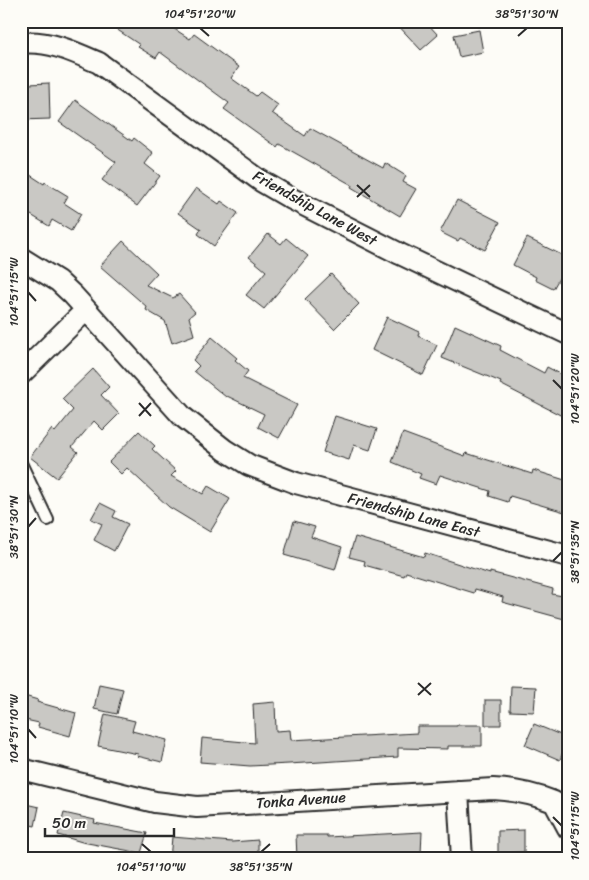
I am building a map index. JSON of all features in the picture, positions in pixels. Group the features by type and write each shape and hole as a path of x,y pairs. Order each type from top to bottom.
{"street":[{"name":"Friendship Lane West","path":"21,43 32,42 52,45 73,51 99,63 261,182 396,262 568,334"},
{"name":"Friendship Lane East","path":"21,258 58,281 183,417 225,450 249,464 296,483 568,556"},
{"path":"21,374 86,310"},
{"name":"Tonka Avenue","path":"21,769 155,802 197,807 493,788 512,790 532,794 554,802 568,828"},
{"path":"458,791 462,859"}],"lane":[{"path":"21,463 48,520"}],"building":[{"path":"104,21 162,21 190,39 194,34 239,67 231,78 256,96 260,92 278,105 272,113 305,136 310,128 383,168 385,163 406,176 403,182 416,189 400,216 351,187 352,185 279,144 277,147 224,109 229,103 160,52 156,58"},
{"path":"394,21 425,21 438,35 421,50"},
{"path":"479,30 483,52 459,57 454,35"},
{"path":"49,83 50,119 21,120 21,89 29,89 29,84"},
{"path":"75,100 132,141 134,138 153,153 145,164 160,176 137,206 102,180 116,162 59,122"},
{"path":"21,169 44,184 45,182 68,196 64,203 81,214 71,231 52,220 49,226 21,209"},
{"path":"196,188 219,204 221,201 238,213 214,246 198,234 201,229 178,213"},
{"path":"457,200 500,222 485,250 460,238 458,241 440,232"},
{"path":"268,234 281,244 286,238 308,256 264,309 246,295 266,271 249,257"},
{"path":"527,238 568,258 568,262 553,289 535,280 536,277 513,265"},
{"path":"123,241 157,273 146,285 173,298 179,294 195,312 189,317 194,335 172,343 165,321 146,310 147,307 100,266"},
{"path":"331,274 359,304 334,329 305,299"},
{"path":"387,317 419,332 418,336 437,345 423,375 372,350"},
{"path":"455,325 501,346 500,350 544,373 547,367 568,378 568,419 500,384 501,382 442,358"},
{"path":"212,337 237,358 235,360 248,371 243,378 297,405 279,438 258,427 264,414 226,397 194,371 199,366 193,360"},
{"path":"93,369 109,387 101,395 119,414 103,430 94,421 72,447 78,452 57,478 30,457 52,429 55,432 73,410 62,399"},
{"path":"335,416 377,429 370,450 354,445 349,460 323,452"},
{"path":"139,431 155,446 152,449 176,471 171,476 203,494 208,486 230,499 210,532 169,507 127,468 121,474 109,462"},
{"path":"403,433 465,456 466,453 532,474 533,470 568,481 568,513 510,496 508,502 489,496 490,491 440,475 436,484 419,478 421,474 392,462"},
{"path":"100,503 116,511 113,517 128,524 114,551 94,540 102,524 91,519"},
{"path":"294,521 315,527 311,537 342,547 335,570 284,555"},
{"path":"355,537 424,557 425,553 490,574 490,572 553,589 552,594 568,597 568,620 502,602 503,597 475,589 474,593 406,572 404,576 364,565 365,561 349,557"},
{"path":"99,684 123,689 117,714 94,709"},
{"path":"511,686 536,687 534,712 510,711"},
{"path":"21,695 38,700 37,702 76,713 70,736 38,727 39,723 21,719"},
{"path":"485,700 501,700 501,725 485,725"},
{"path":"275,702 276,731 290,730 291,740 417,733 417,726 482,725 482,746 448,746 448,749 398,748 398,757 289,764 250,766 200,762 202,738 255,743 253,704"},
{"path":"105,714 135,721 132,731 167,740 162,762 137,756 138,754 98,746"},
{"path":"534,724 568,738 560,760 525,745"},
{"path":"21,803 39,807 35,826 21,823"},
{"path":"64,813 95,820 94,823 147,833 141,853 82,842 58,835"},
{"path":"524,830 524,852 498,853 498,831"},
{"path":"422,832 421,854 297,858 296,835 327,835 327,837"},
{"path":"172,837 232,842 258,840 258,859 170,859"}]}
